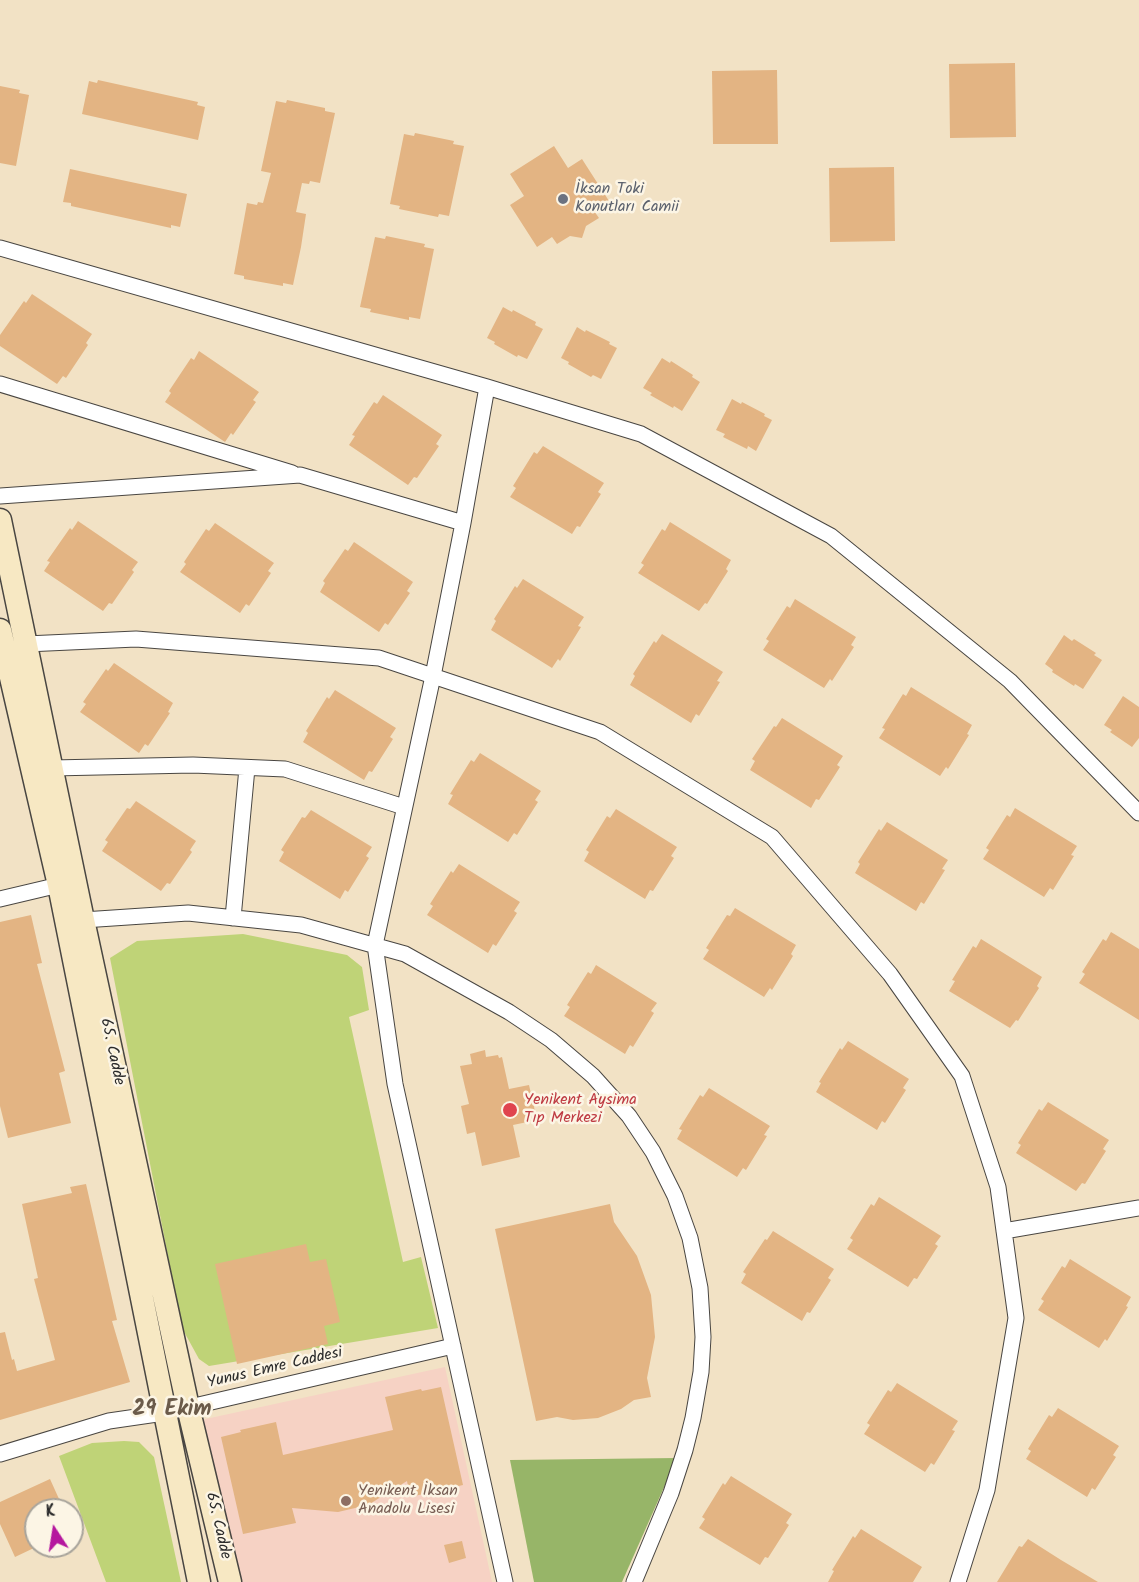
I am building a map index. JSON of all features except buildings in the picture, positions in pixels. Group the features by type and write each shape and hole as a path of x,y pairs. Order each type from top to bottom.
{"main road":[{"name":"65. Cadde","path":"0,520 188,1407 230,1582"},
{"name":"65. Cadde","path":"0,630 59,885 199,1582"}],"street":[{"path":"0,248 487,387 641,434 831,536 1010,681 1139,813"},
{"path":"0,384 463,524"},
{"path":"487,387 433,676 375,945 395,1084 505,1582"},
{"path":"0,496 300,476"},
{"path":"26,644 136,639 379,658 600,732 772,837 890,974 962,1076 998,1187 1016,1318 987,1490 958,1582"},
{"path":"52,768 193,765 285,770 404,807"},
{"path":"233,918 247,768"},
{"path":"0,899 59,885"},
{"path":"83,920 188,913 302,925 405,954 509,1012 551,1040 593,1076 629,1116 653,1152 675,1196 690,1238 700,1288 703,1337 701,1372 686,1450 634,1582"},
{"path":"1004,1231 1139,1208"},
{"name":"Yunus Emre Caddesi","path":"0,1454 109,1421 164,1413 453,1346"}],"shaded area":[{"name":"Yenikent İksan Anadolu Lisesi","path":"445,1367 492,1582 236,1582 201,1420"}],"green space":[{"path":"243,934 347,955 362,967 369,1010 349,1017 403,1262 421,1257 438,1328 209,1366 199,1359 182,1328 110,958 137,941"},
{"path":"139,1442 154,1457 181,1582 106,1582 84,1523 84,1498 75,1498 59,1456 92,1443"},
{"path":"677,1458 622,1582 534,1582 510,1460"}],"place":[{"name":"İksan Toki Konutları Camii","path":"563,199"},
{"name":"Yenikent Aysima Tıp Merkezi","path":"510,1110"},
{"name":"Yenikent İksan Anadolu Lisesi","path":"346,1501"}],"district":[{"name":"29 Ekim","path":"172,1411"}]}
